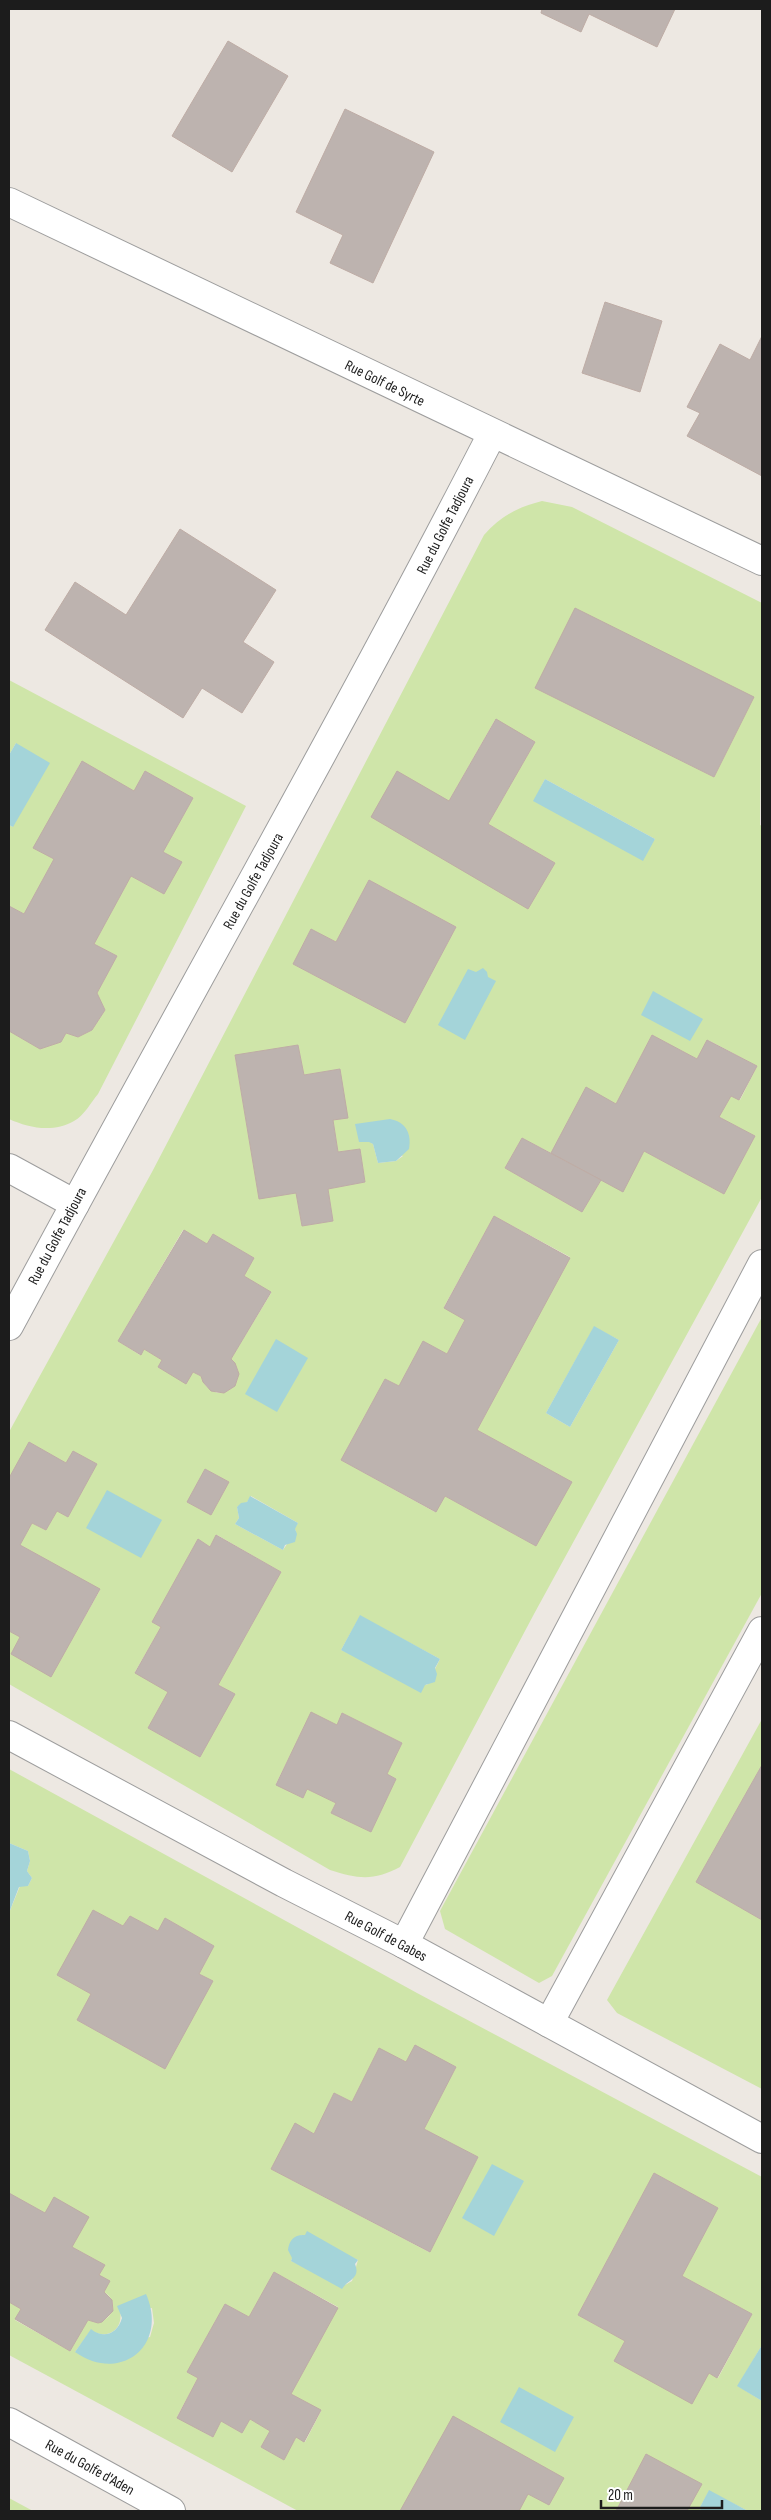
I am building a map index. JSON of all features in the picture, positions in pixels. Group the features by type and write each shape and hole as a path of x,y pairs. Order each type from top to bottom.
{"street":[{"name":"Rue Golf de Syrte","path":"9,202 762,562"},
{"name":"Rue du Golfe Tadjoura","path":"9,1326 361,685 492,434"},
{"path":"9,1168 75,1204"},
{"path":"404,1944 762,1264"},
{"path":"548,2024 762,1631"},
{"name":"Rue Golf de Gabes","path":"9,1735 284,1883 404,1944 762,2139"},
{"name":"Rue du Golfe d'Aden","path":"9,2422 171,2511"}],"green space":[{"path":"542,501 572,507 762,603 760,825 762,826 762,1197 534,1614 400,1867 382,1875 358,1877 330,1870 9,1684 9,1631 20,1637 11,1654 51,1676 100,1590 20,1545 32,1523 46,1530 57,1511 68,1517 97,1464 73,1451 66,1463 29,1442 9,1478 9,1432 152,1172 484,535 503,517 533,503","holes":["536,688 753,698 714,777","495,720 535,742 488,824 555,863 528,908 449,801","545,779 655,840 534,801","369,880 456,927 405,1023 293,964 311,929 336,942","652,1035 697,1059 708,1040 757,1066 740,1100 731,1096 719,1117 755,1136 724,1194 644,1151 623,1191 601,1180 582,1212 505,1168 522,1138 551,1153 586,1088 616,1104","298,1045 304,1075 340,1069 347,1118 333,1120 338,1152 360,1149 365,1182 328,1189 333,1221 302,1226 296,1193 259,1198 235,1056","369,1142 403,1156 396,1161 378,1163 373,1144","494,1216 570,1257 477,1430 571,1482 536,1546 445,1496 435,1512 341,1460 385,1379 399,1386 423,1341 447,1354 465,1320 444,1307","183,1230 207,1244 213,1234 254,1258 244,1276 271,1293 231,1359 237,1368 238,1377 235,1385 229,1390 222,1393 214,1392 206,1386 201,1376 193,1372 186,1383 158,1367 162,1360 144,1349 140,1355 118,1341","594,1327 619,1340 570,1427 546,1413","205,1469 229,1482 211,1515 187,1502","251,1496 298,1523 294,1529 296,1531 283,1550 235,1524 239,1518 237,1507 247,1502","217,1535 281,1572 218,1685 235,1694 200,1757 148,1728 168,1692 135,1672 161,1627 152,1622 198,1539 210,1547","360,1616 440,1659 427,1685 341,1650","311,1713 337,1725 342,1713 402,1743 387,1774 396,1779 371,1832 331,1813 336,1803 307,1789 303,1798 276,1784"]},
{"path":"9,680 246,806 98,1094 78,1119 66,1125 49,1128 33,1127 9,1119 9,1031 40,1049 61,1042 66,1033 78,1037 92,1030 105,1010 97,993 117,956 94,944 131,876 164,894 181,862 163,852 193,798 145,771 134,791 81,762 34,848 54,859 24,914 9,906 9,825 13,827 16,743 9,755"},
{"path":"762,1317 762,1593 552,1976 539,1983 445,1929 440,1911"},
{"path":"762,1719 762,1765 696,1882 762,1920 762,2089 617,2013 607,2000"},
{"path":"9,1769 417,1993 762,2177 762,2345 738,2386 762,2401 762,2511 748,2511 709,2491 699,2509 704,2511 687,2511 701,2484 646,2455 616,2511 298,2511 9,2355 9,2302 21,2309 15,2320 70,2351 88,2320 98,2323 103,2321 111,2313 113,2304 109,2296 104,2292 99,2275 105,2265 72,2247 45,2213 9,2193 9,1913 20,1886 28,1886 32,1878 27,1871 30,1861 28,1851 9,1843","holes":["93,1910 123,1926 130,1916 158,1931 165,1918 214,1946 199,1974 212,1981 165,2069 77,2020 91,1994 58,1975","415,2046 456,2067 424,2129 478,2157 429,2252 271,2169 295,2124 314,2134 334,2093 352,2102 379,2049 406,2062","654,2173 718,2208 682,2276 752,2314 718,2378 709,2373 614,2361 625,2341 578,2315","301,2235 358,2260 352,2281 345,2285 291,2261","274,2272 338,2307 291,2394 321,2411 305,2442 296,2437 284,2460 261,2447 270,2431 250,2419 242,2433 221,2421 212,2437 177,2417 198,2378 187,2372 225,2304 249,2317","152,2308 154,2323 150,2337 75,2352 91,2330 97,2333 108,2334 117,2328 121,2318 120,2311"]},
{"path":"9,2498 33,2511 9,2511"}],"water":[{"path":"16,743 50,763 13,827 9,825 9,755"},
{"path":"545,779 655,839 643,861 533,801"},
{"path":"483,968 487,972 488,977 496,981 465,1040 438,1025 468,969 476,972"},
{"path":"653,991 703,1019 690,1041 641,1015"},
{"path":"390,1119 400,1123 407,1130 410,1138 409,1149 396,1161 378,1163 373,1144 359,1142 355,1124"},
{"path":"594,1326 619,1340 570,1427 546,1413"},
{"path":"276,1339 308,1358 277,1412 245,1394"},
{"path":"107,1490 162,1520 141,1558 86,1528"},
{"path":"250,1496 298,1523 295,1529 297,1534 295,1542 285,1545 283,1550 235,1524 239,1518 237,1507 241,1503 247,1502"},
{"path":"360,1615 440,1659 435,1668 437,1674 435,1682 425,1685 421,1693 341,1650"},
{"path":"9,1843 28,1851 30,1861 27,1871 32,1878 28,1886 19,1887 9,1913"},
{"path":"492,2164 524,2181 494,2236 462,2218"},
{"path":"307,2231 358,2260 355,2264 355,2276 342,2289 291,2261 292,2258 288,2250 290,2243 293,2238 305,2235"},
{"path":"146,2294 151,2313 151,2330 146,2344 136,2354 123,2361 108,2364 92,2361 75,2352 91,2329 105,2334 117,2328 122,2318 117,2306"},
{"path":"762,2345 762,2401 737,2386"},
{"path":"519,2387 574,2417 555,2452 500,2422"},
{"path":"709,2490 748,2511 704,2511 699,2509"}],"building":[{"path":"542,9 675,9 657,47 589,14 581,32 541,13"},
{"path":"228,41 288,76 232,172 172,136"},
{"path":"345,109 434,152 373,283 330,263 343,235 296,212"},
{"path":"605,302 662,321 640,392 582,373"},
{"path":"762,336 762,476 687,436 700,413 687,407 720,344 750,360"},
{"path":"180,529 276,590 243,642 274,662 242,713 202,688 183,718 45,630 75,582 126,615"},
{"path":"575,608 754,697 714,777 535,688"},
{"path":"496,719 535,742 488,824 555,863 528,909 371,817 397,771 449,801"},
{"path":"82,761 134,791 145,771 193,798 163,852 182,862 164,894 131,876 94,944 117,956 97,993 105,1010 92,1030 78,1037 66,1033 61,1042 40,1049 9,1031 9,906 24,914 54,859 33,848"},
{"path":"369,880 456,927 405,1023 293,964 311,929 336,942"},
{"path":"652,1035 697,1059 707,1040 757,1066 739,1100 731,1096 719,1117 755,1136 724,1194 644,1151 623,1192 551,1153 586,1087 616,1104"},
{"path":"298,1045 304,1075 340,1069 348,1118 333,1120 338,1152 360,1149 365,1182 328,1189 333,1221 302,1226 296,1193 259,1199 235,1055"},
{"path":"522,1138 601,1180 582,1212 505,1168"},
{"path":"494,1216 570,1258 477,1430 572,1482 536,1546 445,1496 436,1512 341,1460 385,1379 399,1386 423,1341 447,1354 465,1320 444,1308"},
{"path":"184,1230 207,1244 213,1234 254,1258 244,1276 271,1292 231,1359 235,1363 239,1374 235,1386 224,1393 211,1391 203,1382 201,1376 193,1372 186,1384 158,1367 162,1360 144,1349 141,1355 118,1341"},
{"path":"29,1442 66,1463 73,1451 97,1464 68,1517 57,1511 46,1530 32,1523 20,1545 100,1589 51,1677 11,1654 20,1637 9,1631 9,1478"},
{"path":"205,1469 229,1482 211,1515 187,1502"},
{"path":"216,1535 281,1572 218,1685 235,1694 200,1757 148,1728 168,1692 135,1673 161,1627 152,1622 198,1539 210,1547"},
{"path":"311,1712 337,1725 342,1713 402,1743 387,1774 396,1779 371,1832 331,1813 336,1803 307,1789 303,1798 276,1785"},
{"path":"762,1765 762,1920 696,1882"},
{"path":"93,1910 123,1926 130,1916 158,1931 165,1918 214,1946 199,1974 213,1981 165,2069 77,2020 91,1994 57,1975"},
{"path":"415,2045 456,2067 424,2129 478,2157 430,2252 271,2169 295,2123 314,2134 334,2093 352,2102 379,2048 406,2062"},
{"path":"654,2173 718,2208 682,2276 752,2314 717,2378 709,2373 692,2404 614,2361 625,2341 578,2315"},
{"path":"9,2193 45,2213 54,2197 89,2217 72,2247 105,2265 99,2275 110,2281 104,2292 112,2300 113,2311 102,2322 98,2323 88,2320 70,2351 15,2319 21,2309 9,2302"},
{"path":"274,2272 338,2308 291,2394 321,2410 304,2442 296,2437 284,2460 261,2447 270,2431 250,2419 242,2433 221,2421 213,2437 177,2418 198,2378 187,2372 225,2304 249,2317"},
{"path":"453,2416 564,2478 549,2505 528,2494 519,2511 400,2511"},
{"path":"646,2454 702,2484 687,2511 616,2511"}]}
